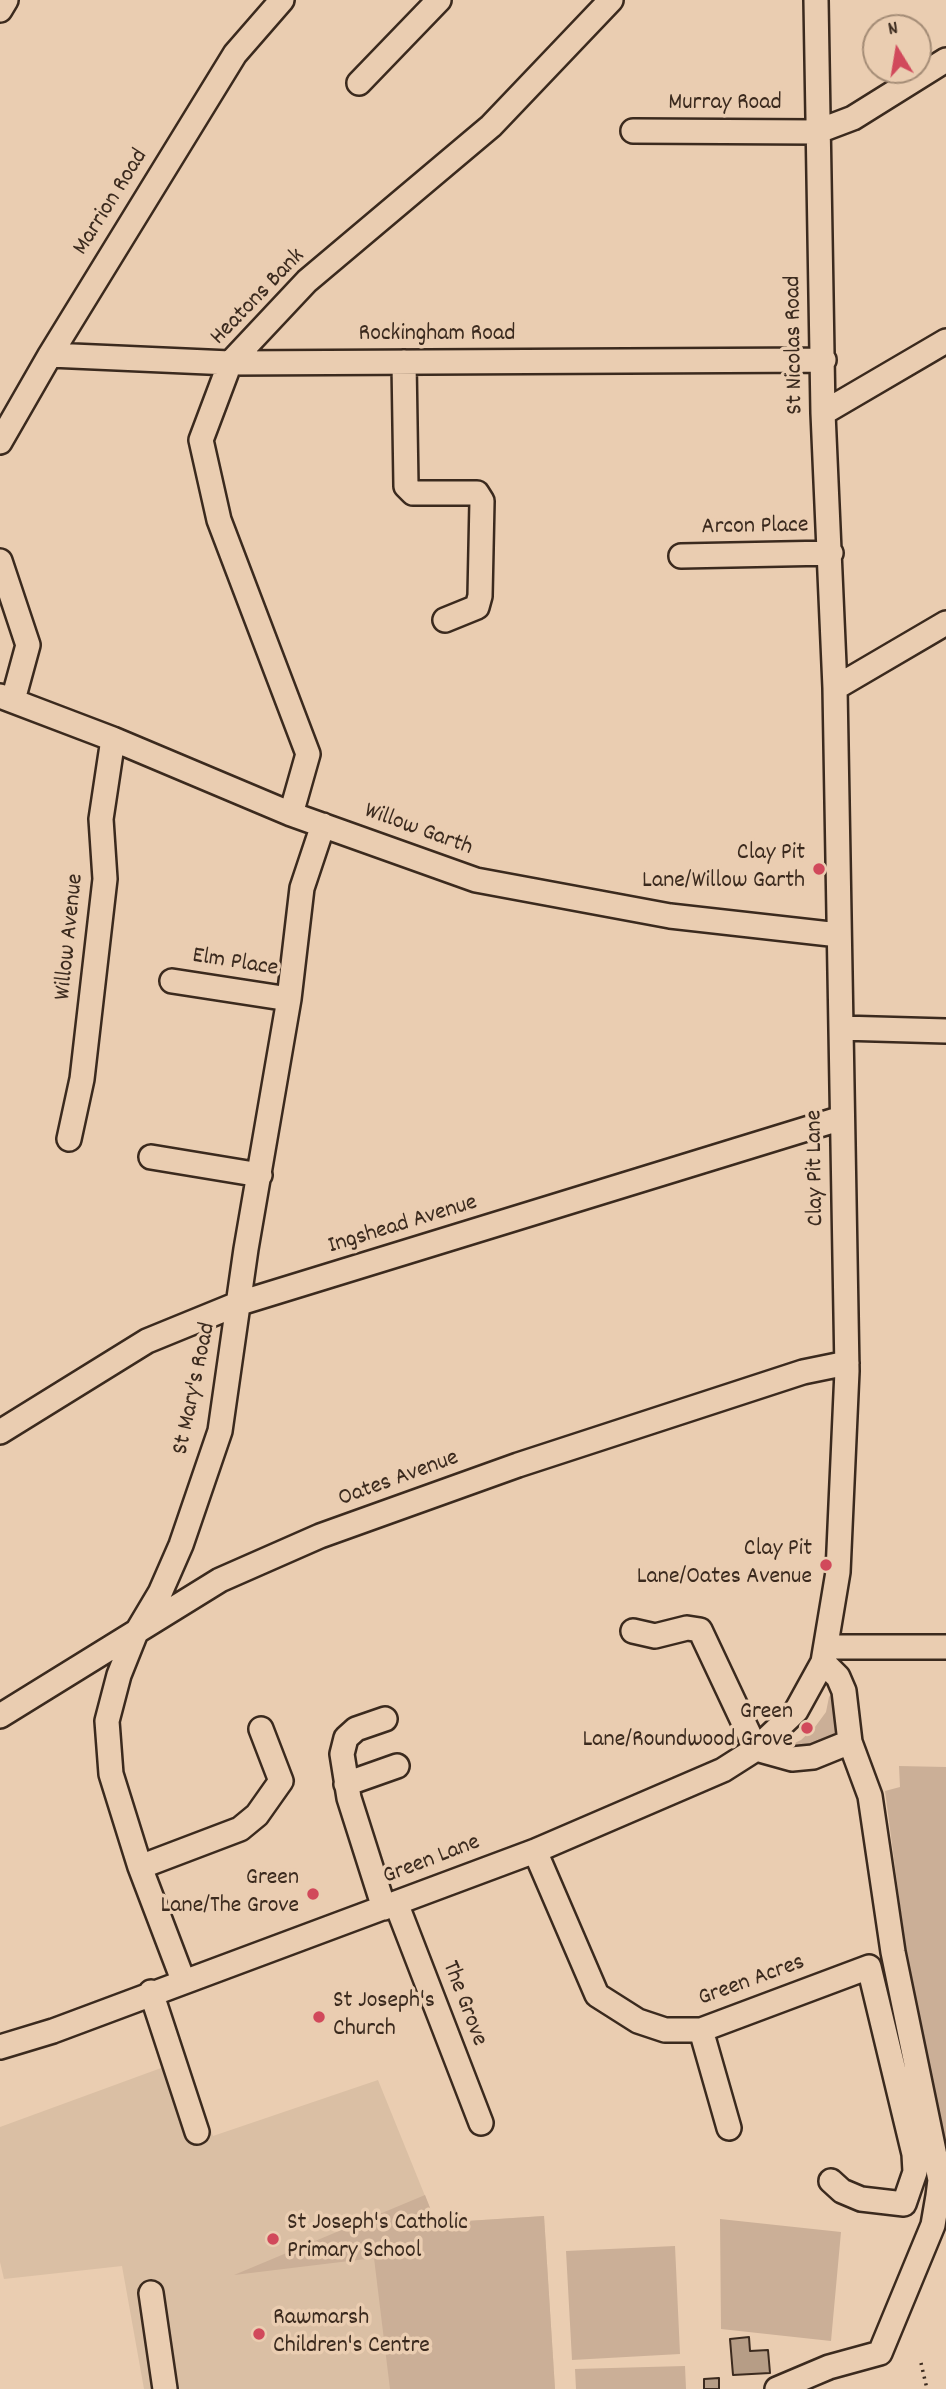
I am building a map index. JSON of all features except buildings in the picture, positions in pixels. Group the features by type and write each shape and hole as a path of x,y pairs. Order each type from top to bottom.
{"street":[{"path":"0,10 6,0"},
{"name":"Marrion Road","path":"0,442 50,355 235,54 282,0"},
{"path":"359,83 439,0"},
{"name":"Heatons Bank","path":"291,814 308,754 219,520 201,440 230,363 307,281 491,126 611,0"},
{"name":"St Nicolas Road","path":"816,0 823,413 835,688"},
{"path":"817,132 853,118 946,60"},
{"name":"Murray Road","path":"633,131 817,132"},
{"path":"823,413 946,341"},
{"name":"Rockingham Road","path":"50,355 230,363 824,360"},
{"path":"404,362 406,486 413,493 477,493 482,501 480,596 477,607 444,620"},
{"name":"Arcon Place","path":"681,556 831,553"},
{"path":"0,561 28,645 6,698"},
{"path":"835,688 946,623"},
{"name":"Clay Pit Lane","path":"826,1654 838,1572 846,1363 835,688"},
{"name":"Willow Garth","path":"6,698 113,738 291,814 476,880 670,916 839,936"},
{"name":"Willow Avenue","path":"69,1139 82,1079 105,879 101,818 113,738"},
{"name":"St Mary's Road","path":"183,1980 140,1867 111,1774 107,1744 110,1702 135,1635 160,1593 181,1545 220,1431 289,999 302,888 323,825"},
{"name":"Elm Place","path":"172,981 289,999"},
{"path":"841,1028 946,1031"},
{"name":"Ingshead Avenue","path":"0,1432 147,1341 240,1303 842,1118"},
{"path":"151,1157 260,1175"},
{"name":"Oates Avenue","path":"0,1716 220,1580 320,1536 518,1465 803,1372 846,1363"},
{"path":"633,1630 655,1636 687,1628 700,1630 756,1749 792,1759 813,1757 850,1742"},
{"path":"777,2389 829,2367 880,2353 933,2225 940,2180 893,1952 870,1796 850,1742 844,1690 826,1654 946,1647"},
{"name":"Green Lane","path":"0,2047 53,2031 183,1980 535,1851 723,1770 756,1749 796,1711 826,1654"},
{"name":"The Grove","path":"385,1719 356,1729 345,1738 342,1754 346,1784 390,1905 481,2123"},
{"path":"140,1867 240,1829 257,1815 281,1781 261,1728"},
{"path":"346,1784 397,1766"},
{"name":"Green Acres","path":"535,1851 597,1995 638,2021 665,2030 701,2030 869,1967 914,2154 915,2172 904,2204 861,2199 842,2191 831,2181"},
{"path":"151,1992 197,2132"},
{"path":"701,2030 729,2128"},
{"path":"151,2293 165,2389"}],"path":[{"path":"921,2363 926,2389"}],"shaded area":[{"path":"836,1688 839,1729 837,1739 829,1744 780,1750 801,1740 815,1727 826,1712 829,1697"},
{"path":"899,1766 946,1767 946,2150 906,1951 885,1791 900,1787"},
{"name":"St Joseph's Catholic Primary School","path":"183,2060 213,2136 378,2080 436,2223 544,2216 555,2389 144,2389 122,2266 4,2279 0,2262 0,2127"},
{"path":"425,2195 436,2223 544,2216 555,2389 390,2389 374,2258 234,2275"},
{"path":"720,2219 841,2232 831,2341 721,2329"},
{"path":"675,2246 680,2354 572,2360 566,2251"},
{"path":"685,2366 686,2389 576,2389 575,2369"}],"place":[{"name":"Clay Pit Lane/Willow Garth","path":"819,869"},
{"name":"Clay Pit Lane/Oates Avenue","path":"826,1565"},
{"name":"Green Lane/Roundwood Grove","path":"807,1728"},
{"name":"Green Lane/The Grove","path":"313,1894"},
{"name":"St Joseph's Church","path":"319,2017"},
{"name":"St Joseph's Catholic Primary School","path":"273,2239"},
{"name":"Rawmarsh Children's Centre","path":"259,2334"}]}
